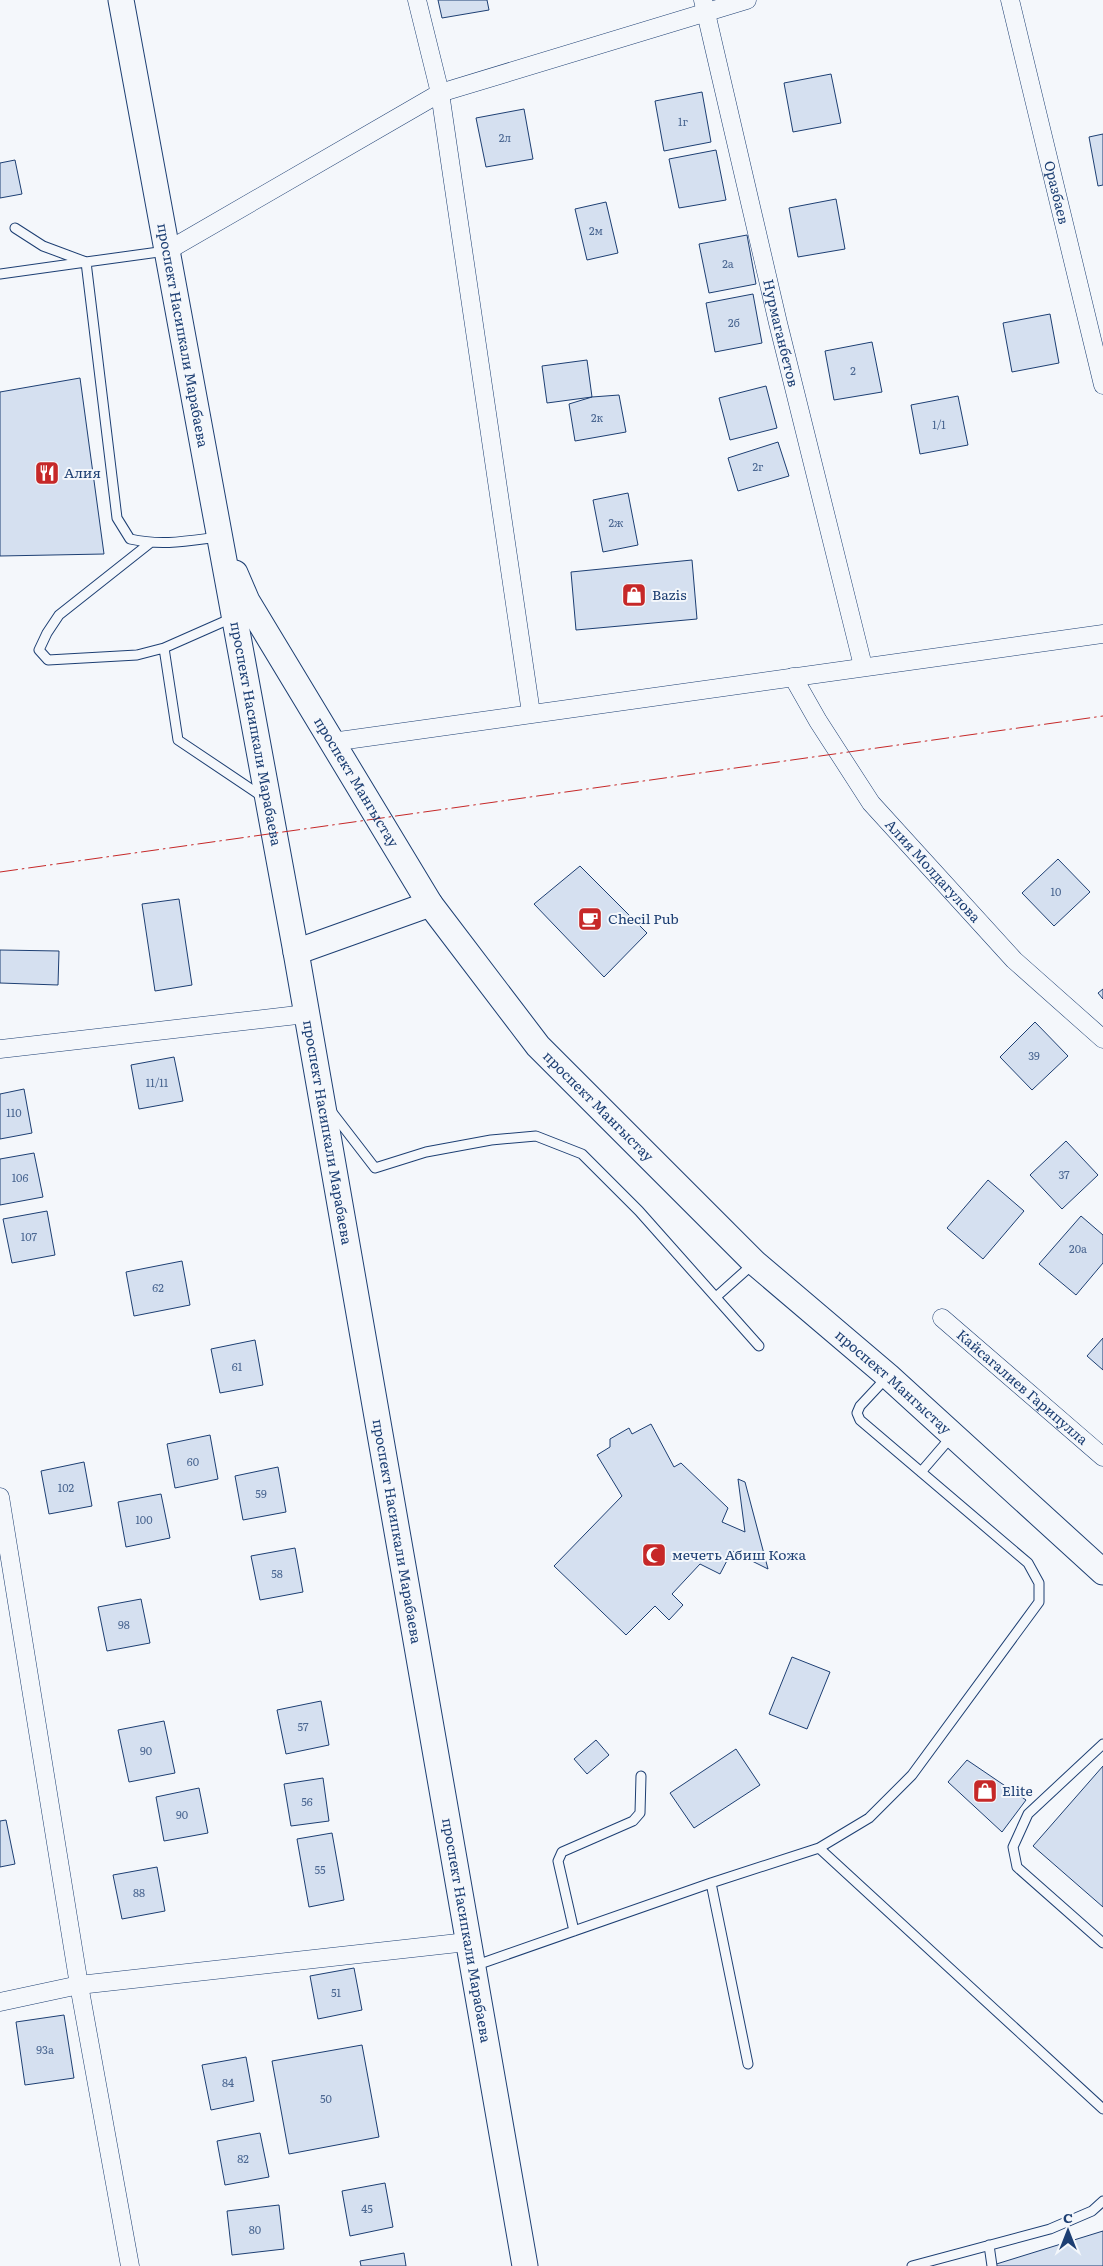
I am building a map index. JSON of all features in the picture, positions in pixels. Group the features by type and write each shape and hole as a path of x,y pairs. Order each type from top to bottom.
{"main road":[{"name":"проспект Насипкали Марабаева","path":"121,0 233,618 296,952 467,1942 525,2266"},
{"name":"проспект Мангыстау","path":"219,537 248,601 430,904 538,1046 755,1263 888,1376 1103,1572"},
{"path":"296,952 430,904"}],"street":[{"path":"417,0 440,93 531,713"},
{"path":"167,251 440,93 704,7 747,0"},
{"name":"Оразбаев","path":"1010,0 1103,385"},
{"name":"Нурмаганбетов","path":"704,7 778,323 863,666"},
{"path":"332,742 863,666 1103,634"},
{"name":"Алия Молдагулова","path":"794,677 818,721 871,803 1014,960 1103,1039"},
{"path":"0,1049 306,1014"},
{"name":"Кайсагалиев Гарипулла","path":"942,1318 1103,1457"},
{"path":"0,1497 79,1985 130,2266"},
{"path":"0,2002 79,1985 467,1942"}],"lane":[{"path":"15,228 43,246 86,262"},
{"path":"0,274 167,251"},
{"path":"86,262 117,518 130,538 150,544 172,544 219,537"},
{"path":"150,544 59,615 39,650 48,660 137,655 164,648 233,618"},
{"path":"164,648 178,740 267,800"},
{"path":"320,1096 375,1168 426,1152 491,1140 536,1136 582,1154 639,1211 759,1346"},
{"path":"716,1296 755,1263"},
{"path":"472,1967 711,1883 818,1848 869,1818 912,1775 1038,1602 1038,1583 1028,1563 860,1420 856,1413 860,1406 888,1376"},
{"path":"921,1472 953,1435"},
{"path":"1103,1744 1028,1814 1013,1847 1017,1867 1103,1943"},
{"path":"574,1931 558,1871 558,1861 562,1852 633,1820 640,1813 641,1776"},
{"path":"818,1848 1103,2109"},
{"path":"711,1883 748,2064"},
{"path":"912,2266 1050,2229 1092,2211 1103,2201"},
{"path":"989,2245 992,2266"}],"building":[{"path":"438,0 487,0 489,10 442,18"},
{"path":"831,74 841,123 793,132 784,83"},
{"path":"702,92 711,142 664,151 655,101"},
{"path":"524,109 533,159 486,167 476,118"},
{"path":"1103,134 1103,185 1098,186 1089,137"},
{"path":"716,150 726,200 679,208 669,159"},
{"path":"15,160 22,194 0,198 0,163"},
{"path":"836,199 845,249 798,257 789,208"},
{"path":"606,202 618,253 587,260 575,209"},
{"path":"747,235 756,284 709,293 699,244"},
{"path":"753,294 762,343 715,352 706,303"},
{"path":"1050,314 1059,363 1012,372 1003,323"},
{"path":"872,342 882,392 834,400 825,351"},
{"path":"587,360 592,397 547,403 542,366"},
{"name":"Алия","path":"80,378 104,554 0,556 0,392"},
{"path":"766,386 777,428 730,440 719,398"},
{"path":"619,395 626,432 575,441 569,404 592,397"},
{"path":"958,396 968,445 920,454 911,405"},
{"path":"778,442 789,476 738,491 728,458"},
{"path":"628,493 638,545 603,552 593,500"},
{"name":"Bazis","path":"692,560 697,619 576,630 571,572"},
{"path":"1058,859 1090,892 1054,926 1022,893"},
{"name":"Checil Pub","path":"580,866 647,933 604,977 534,904"},
{"path":"179,899 192,985 155,991 142,904"},
{"path":"0,950 59,951 58,985 0,983"},
{"path":"1103,989 1103,999 1098,993"},
{"path":"1035,1022 1068,1056 1032,1090 1000,1057"},
{"path":"174,1057 183,1101 139,1109 131,1065"},
{"path":"24,1089 32,1133 0,1139 0,1094"},
{"path":"1066,1141 1098,1175 1062,1209 1030,1175"},
{"path":"34,1153 43,1197 0,1205 0,1159"},
{"path":"988,1180 1024,1211 983,1259 947,1228"},
{"path":"47,1211 55,1255 12,1263 3,1219"},
{"path":"1081,1216 1103,1235 1103,1263 1076,1295 1039,1264"},
{"path":"182,1261 190,1305 134,1316 126,1272"},
{"path":"1103,1338 1103,1370 1087,1356"},
{"path":"255,1340 263,1385 220,1393 211,1349"},
{"path":"651,1424 674,1467 681,1463 728,1508 722,1522 745,1532 738,1479 745,1482 768,1569 732,1551 720,1574 700,1564 672,1594 683,1605 669,1620 655,1606 626,1635 554,1566 622,1496 597,1455 610,1447 610,1439 629,1428 632,1434"},
{"path":"210,1435 218,1479 175,1488 167,1444"},
{"path":"84,1462 92,1506 49,1514 41,1471"},
{"path":"278,1467 286,1512 243,1520 235,1476"},
{"path":"161,1494 170,1538 126,1547 118,1502"},
{"path":"295,1548 303,1592 260,1600 251,1556"},
{"path":"141,1599 150,1643 107,1651 98,1607"},
{"path":"792,1657 830,1672 807,1729 769,1714"},
{"path":"321,1701 329,1745 286,1754 277,1710"},
{"path":"164,1721 175,1773 129,1782 118,1730"},
{"path":"596,1740 609,1755 587,1774 574,1759"},
{"path":"736,1749 760,1785 694,1828 670,1793"},
{"name":"Elite","path":"967,1760 1026,1800 1002,1832 948,1782"},
{"path":"1103,1766 1103,1907 1033,1846"},
{"path":"323,1778 329,1821 291,1826 284,1784"},
{"path":"199,1788 208,1833 164,1841 156,1797"},
{"path":"6,1820 15,1864 0,1867 0,1821"},
{"path":"332,1833 344,1900 309,1907 297,1839"},
{"path":"157,1867 165,1911 122,1919 113,1875"},
{"path":"354,1968 362,2010 318,2019 310,1976"},
{"path":"64,2015 74,2078 25,2085 16,2022"},
{"path":"362,2045 379,2137 289,2154 272,2061"},
{"path":"246,2057 254,2101 211,2110 202,2065"},
{"path":"260,2133 269,2177 225,2185 217,2141"},
{"path":"385,2183 393,2227 350,2236 342,2191"},
{"path":"279,2205 284,2249 232,2255 227,2211"},
{"path":"1103,2231 1103,2266 990,2266"},
{"path":"404,2253 406,2266 361,2266 360,2261"}],"power":[{"path":"0,872 1103,716"}],"place":[{"name":"Алия","path":"47,473"},
{"name":"Bazis","path":"634,595"},
{"name":"Checil Pub","path":"590,919"},
{"name":"мечеть Абиш Кожа","path":"654,1555"},
{"name":"Elite","path":"985,1791"}]}
